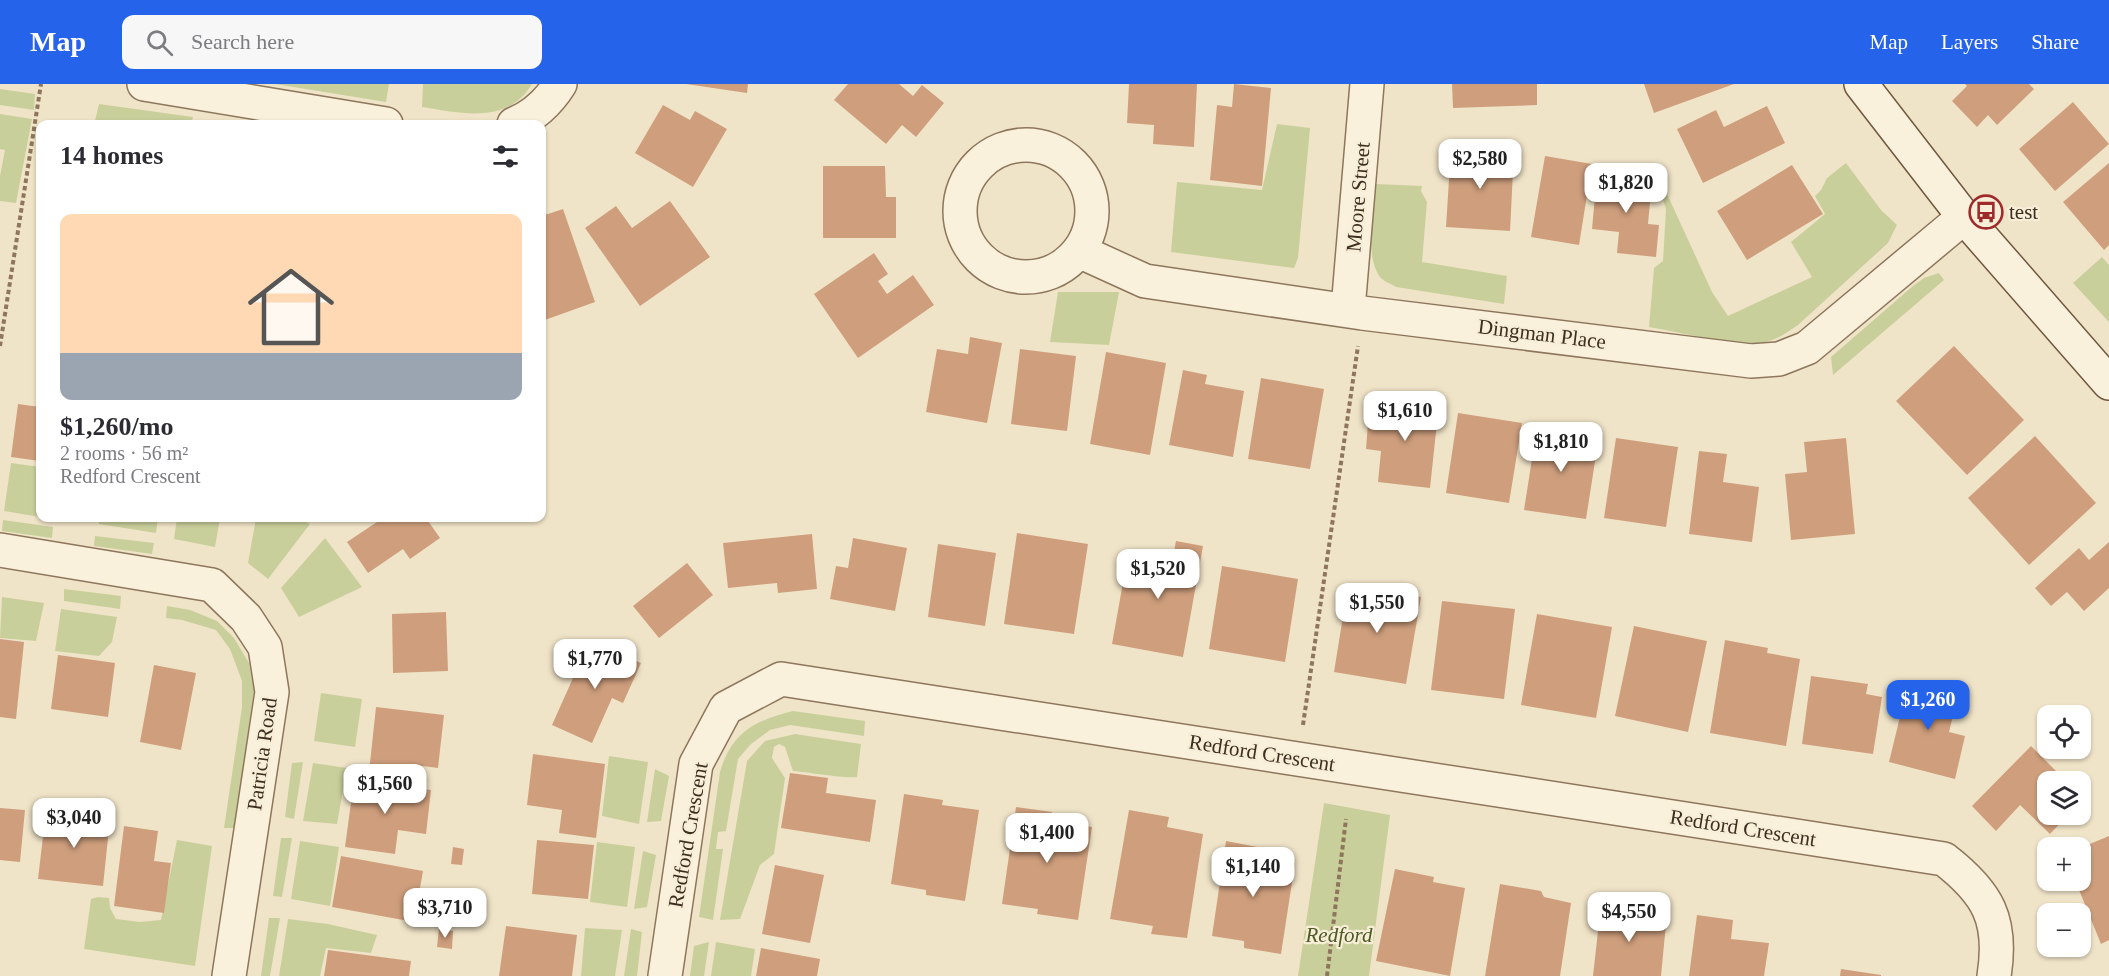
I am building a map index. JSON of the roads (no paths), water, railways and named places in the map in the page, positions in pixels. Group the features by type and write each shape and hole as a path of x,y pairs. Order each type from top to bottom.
{"street":[{"path":"144,84 362,120"},
{"path":"524,120 550,100 560,84"},
{"name":"Moore Street","path":"1355,311 1367,84"},
{"path":"1861,84 1965,217 2109,383"},
{"path":"1020,144 1053,149 1072,163 1087,184 1093,207 1090,230 1079,251 1056,270 1034,277 1011,276 997,271 978,258 965,238 959,213 961,195 970,173 979,163 998,150 1020,144"},
{"name":"Dingman Place","path":"1079,251 1145,281 1355,311 1750,361 1779,359 1813,343 1965,217"},
{"name":"Patricia Road","path":"0,550 212,585 246,618 265,647 272,692 229,976"},
{"name":"Redford Crescent","path":"665,976 696,764 726,708 781,679 1944,859 1968,877 1986,900 1997,935 1994,976"}],"place":[{"name":"test","path":"1986,212"}],"park label":[{"name":"Redford","path":"1339,935"}]}
